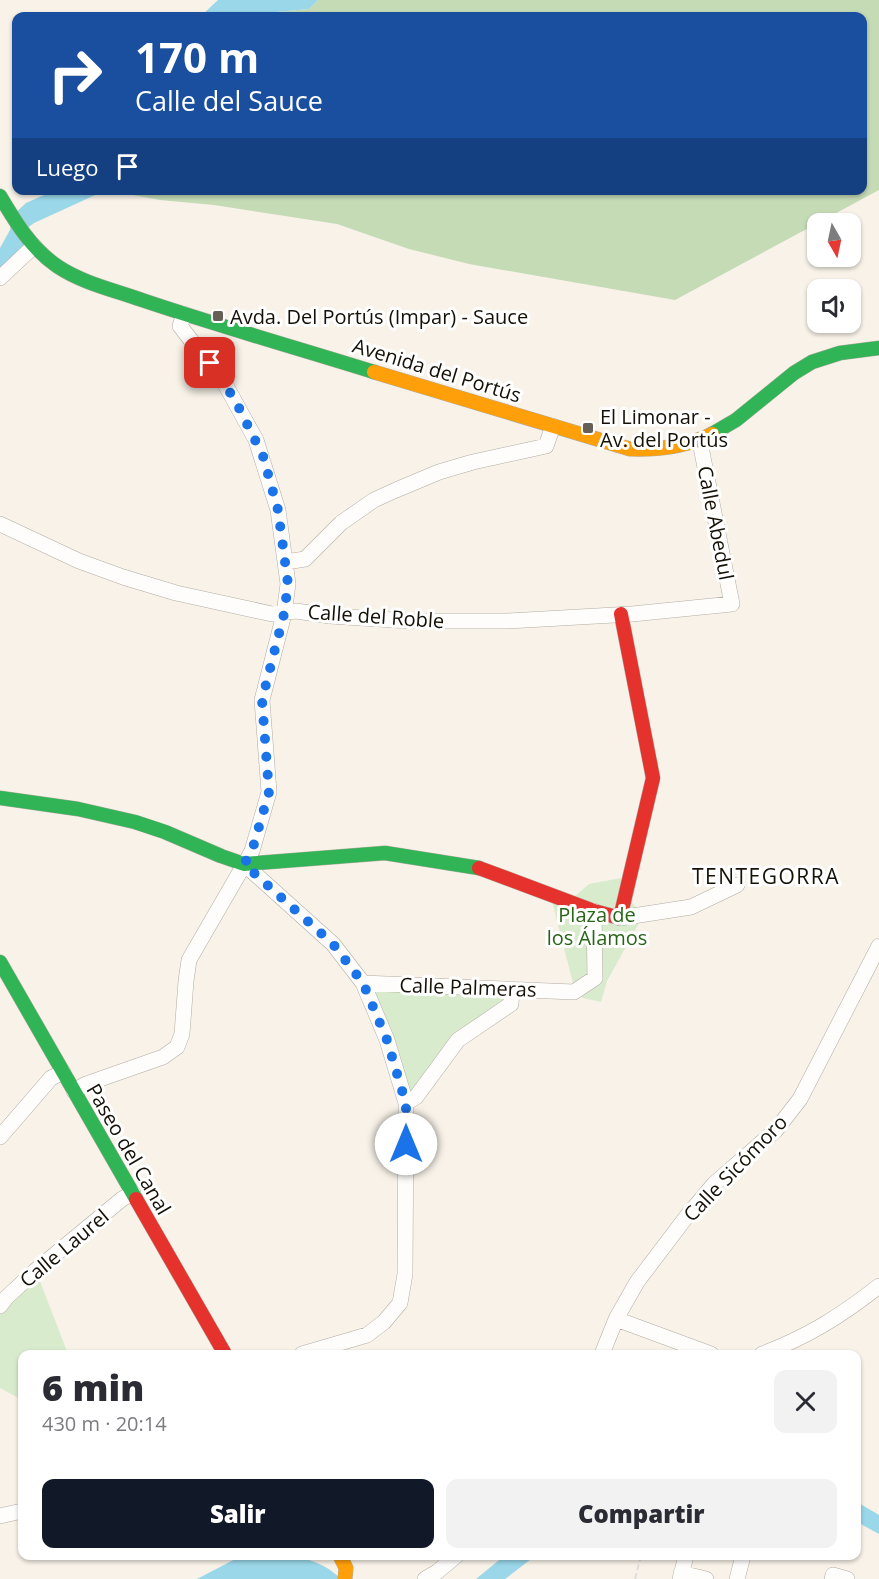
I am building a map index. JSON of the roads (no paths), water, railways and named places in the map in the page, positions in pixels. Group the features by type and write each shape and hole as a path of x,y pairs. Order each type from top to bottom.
{"street":[{"name":"Avenida del Portús","path":"0,196 22,232 34,246 53,264 81,279 184,314 618,446 641,450 673,449 700,442 730,425 802,367 833,354 879,348"},
{"path":"0,278 34,246"},
{"path":"74,1091 86,1084 163,1057 177,1047 183,1034 189,960 252,851 269,792 262,700 284,614 288,584 278,510 256,440 225,384 180,326 184,314"},
{"path":"286,562 305,559 341,523 385,495 417,480 450,469 546,446 553,426"},
{"name":"Calle Abedul","path":"700,442 732,603"},
{"name":"Calle del Roble","path":"0,524 79,561 123,577 176,593 272,614 296,611 348,618 410,621 507,621 621,614 732,603"},
{"path":"620,918 653,778 621,614"},
{"path":"0,798 85,810 121,818 157,829 228,860 244,864 385,853 476,867 594,911 620,918 691,907 737,885"},
{"path":"244,864 333,944 363,983 387,1040 406,1104 405,1274 400,1303 384,1322 367,1335 316,1350"},
{"name":"Calle Palmeras","path":"363,983 574,992 595,978 594,911"},
{"name":"Calle Sicómoro","path":"604,1350 616,1319 637,1282 687,1216 714,1184 776,1130 800,1099 879,946"},
{"name":"Paseo del Canal","path":"0,962 223,1350"},
{"path":"406,1104 416,1097 458,1040 511,1004 512,989"},
{"path":"0,1137 51,1078 63,1072"},
{"name":"Calle Laurel","path":"0,1306 35,1271 132,1193"},
{"path":"772,1350 844,1314 879,1286"},
{"path":"616,1319 700,1350"},
{"path":"1,1516 18,1512"},
{"path":"342,1560 347,1573 345,1579"},
{"path":"425,1579 452,1560"},
{"path":"685,1560 681,1576 705,1579"},
{"path":"737,1579 742,1560"}],"water":[{"path":"218,0 318,0 309,9 276,12 205,12"},
{"path":"44,195 95,195 34,223 22,232 34,246 0,278 0,248 10,230 12,216 26,203"},
{"path":"861,1504 879,1515 879,1534 861,1524"},
{"path":"233,1560 309,1560 331,1570 341,1579 197,1579"},
{"path":"499,1560 530,1560 505,1579 476,1579"}],"place":[{"name":"Avda. Del Portús (Impar) - Sauce","path":"218,316"},
{"name":"El Limonar - Av. del Portús","path":"588,428"}],"district":[{"name":"TENTEGORRA","path":"766,876"}],"park label":[{"name":"Plaza de los Álamos","path":"597,926"}]}
